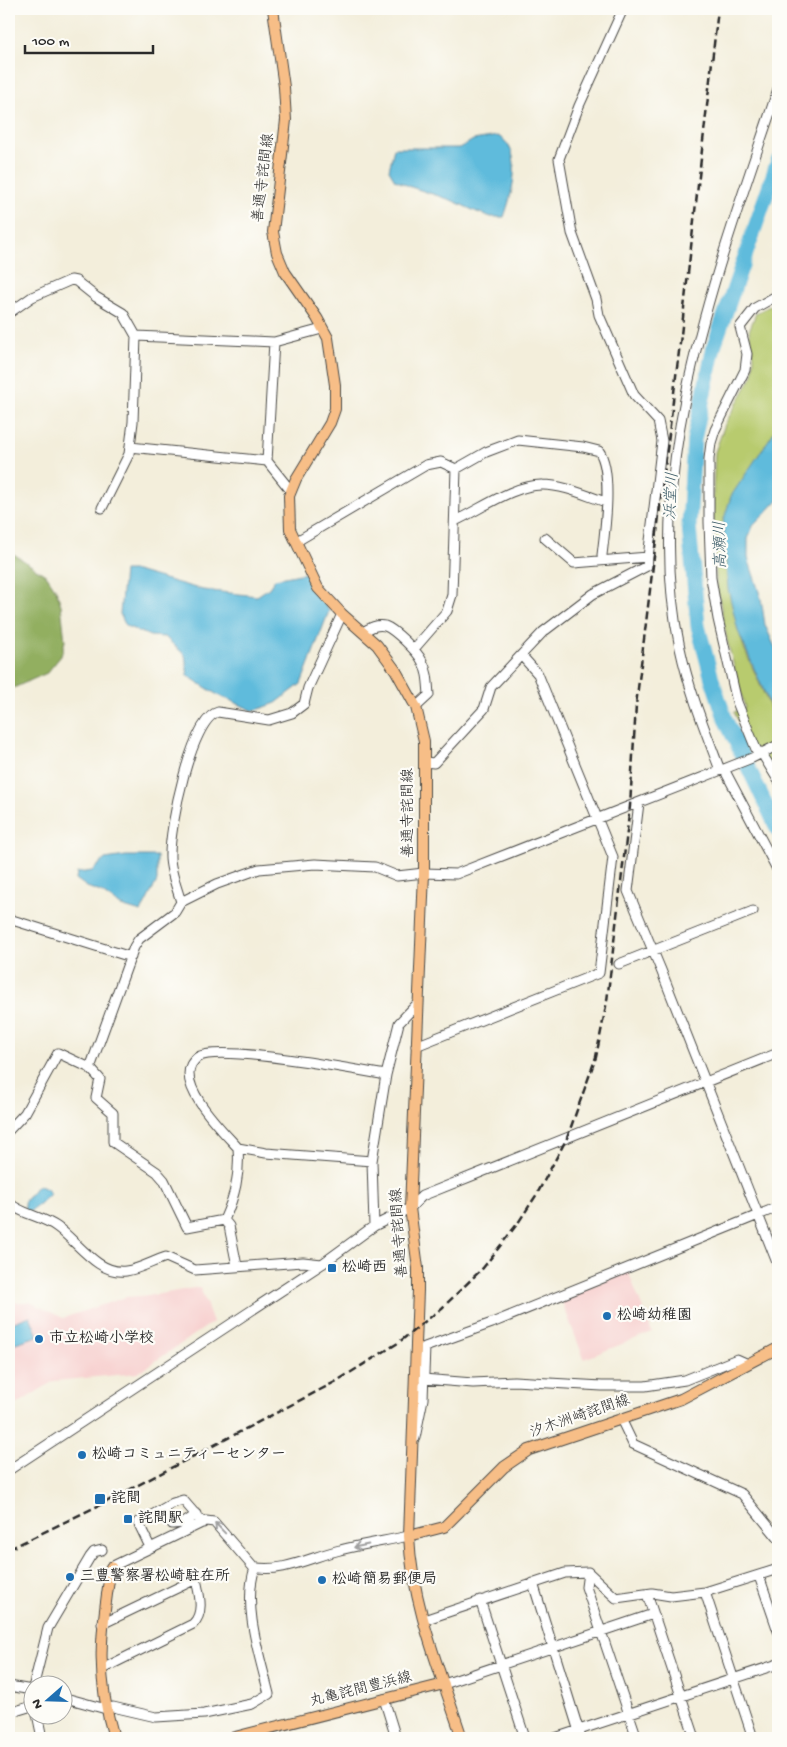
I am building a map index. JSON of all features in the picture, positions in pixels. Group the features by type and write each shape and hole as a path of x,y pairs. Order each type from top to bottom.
{"main road":[{"name":"善通寺詫間線","path":"273,9 284,87 286,120 273,232 277,252 285,272 317,318 328,338 332,357 334,409 330,423 291,491 290,530 297,541 318,588 342,614 377,645 396,671 416,707 424,741 424,873 417,1004 410,1208 418,1268 418,1290 409,1536 412,1571 424,1620 444,1684"},
{"name":"汐木洲崎詫間線","path":"409,1536 444,1527 504,1466 529,1450 680,1399 778,1348"},
{"path":"111,1567 102,1624 102,1691 114,1738"},
{"path":"444,1684 462,1738"},
{"name":"丸亀詫間豊浜線","path":"231,1738 444,1684"}],"street":[{"path":"424,762 434,763 484,709 491,688 543,632 593,594 647,566 662,441 661,431 658,421 634,395 599,315 596,299 572,233 566,210 559,159 590,80 622,9"},
{"path":"778,89 704,315 677,452 671,512 671,582 680,650 696,706 722,770 778,871"},
{"path":"9,313 32,296 72,280 76,281 96,298 123,313 136,336 130,447 102,508"},
{"path":"778,295 755,308 740,327 747,354 745,370 715,430 709,458 709,522 714,600 736,702 760,753 778,780"},
{"path":"136,336 274,342 322,329"},
{"path":"274,342 267,461 291,491"},
{"path":"456,469 486,452 518,440 584,447 599,451 604,464 606,502 602,555"},
{"path":"130,447 267,461"},
{"path":"297,541 426,465 441,462 456,469"},
{"path":"414,649 447,611 452,596 456,469"},
{"path":"455,521 503,496 532,486 552,485 606,502"},
{"path":"545,538 574,563 648,557"},
{"path":"181,902 170,859 170,836 181,786 204,723 211,714 218,712 269,720 292,713 304,704 308,688 342,614"},
{"path":"363,632 374,626 386,626 414,649 422,661 427,675 429,695 416,707"},
{"path":"416,1046 599,973 614,857 538,674 520,655"},
{"path":"90,1068 130,957 139,939 175,912 181,902 217,884 259,869 315,864 375,867 397,876 424,873 456,874 722,770 778,745"},
{"path":"639,803 628,891 778,1265"},
{"path":"619,964 753,911"},
{"path":"9,919 130,957"},
{"path":"374,1226 372,1161 386,1075 399,1023 417,1004"},
{"path":"9,1470 322,1264 374,1226 410,1208 422,1196 706,1083 778,1052"},
{"path":"9,1130 25,1113 58,1053 90,1068 100,1079 96,1098 114,1117 113,1142 157,1172 164,1180 187,1227 224,1220"},
{"path":"372,1161 266,1153 238,1148 202,1108 190,1076 190,1066 199,1056 216,1054 275,1058 386,1075"},
{"path":"224,1220 235,1196 239,1177 238,1148"},
{"path":"9,1203 26,1214 58,1227 102,1265 115,1271 138,1268 166,1256 195,1270 210,1271 237,1266 302,1262 322,1264"},
{"path":"411,1449 419,1422 425,1347 492,1323 778,1206"},
{"path":"224,1220 229,1226 237,1266"},
{"path":"424,1378 473,1382 514,1381 602,1386 645,1386 685,1380 737,1360 746,1363"},
{"path":"621,1419 633,1444 742,1494 766,1526 777,1535"},
{"path":"150,1547 142,1520 173,1503 183,1500 203,1522"},
{"path":"164,1509 172,1524 184,1523 197,1514"},
{"path":"111,1567 203,1522 214,1522 255,1568 262,1570 285,1566 341,1549 409,1536"},
{"path":"36,1674 48,1628 90,1557 94,1552 102,1550"},
{"path":"72,1699 106,1709 113,1707 156,1717 204,1714 252,1704 269,1694 250,1605 251,1580 255,1568"},
{"path":"424,1620 565,1573 588,1572 616,1598 647,1594 671,1596 705,1592 778,1569"},
{"path":"588,1572 586,1587 637,1738"},
{"path":"759,1576 777,1625"},
{"path":"102,1624 196,1579 201,1606 199,1618 194,1624 102,1669"},
{"path":"533,1583 580,1735"},
{"path":"705,1592 753,1738"},
{"path":"647,1594 695,1738"},
{"path":"480,1600 525,1738"},
{"path":"444,1684 653,1614"},
{"path":"555,1738 580,1735 630,1715 778,1664"},
{"path":"9,1686 22,1688"},
{"path":"384,1699 396,1738"},
{"path":"9,1713 22,1709"},
{"path":"39,1724 42,1738"}],"shaded area":[{"name":"松崎幼稚園","path":"628,1271 652,1332 584,1359 561,1299"},
{"path":"200,1287 213,1322 138,1373 54,1381 9,1409 9,1302 30,1302 63,1318 126,1297 154,1295"}],"green space":[{"path":"778,302 778,426 751,468 736,620 744,648 771,710 778,719 778,791 762,760 756,760 734,712 745,708 727,640 716,581 713,493 715,452 725,424 753,375 754,356 749,331 756,313"},
{"path":"9,551 47,576 56,590 61,605 65,641 61,656 47,673 9,690"}],"water":[{"path":"498,136 511,151 514,162 513,185 504,217 491,217 451,200 411,187 395,180 389,170 394,148 460,148 473,140"},
{"path":"778,426 778,500 753,526 748,539 748,558 761,598 765,625 778,654 778,719 772,710 738,631 728,589 723,522 731,496"},
{"path":"124,571 136,571 203,590 257,596 269,588 275,579 305,573 329,611 301,684 276,703 254,711 216,694 188,676 185,655 165,637 150,636 126,626 120,614"},
{"path":"126,856 157,856 157,881 141,912 121,906 101,892 87,887 76,879 77,873 92,871 105,859"},
{"path":"38,1185 47,1189 50,1194 29,1212 25,1210 24,1202"},
{"path":"30,1316 38,1336 9,1345 9,1324"}],"waterway":[{"name":"浜堂川","path":"778,161 714,346 694,440 689,526 698,626 712,679 726,721 778,830"}],"railway":[{"path":"9,1549 104,1503 335,1382 398,1343 442,1308 483,1268 518,1223 537,1194 567,1138 596,1057 607,1001 630,806 636,705 718,9"}],"place":[{"name":"松崎西","path":"332,1268"},
{"name":"松崎幼稚園","path":"607,1316"},
{"name":"市立松崎小学校","path":"39,1339"},
{"name":"松崎コミュニティーセンター","path":"82,1455"},
{"name":"詫間","path":"100,1499"},
{"name":"詫間駅","path":"128,1519"},
{"name":"三豊警察署松崎駐在所","path":"70,1577"},
{"name":"松崎簡易郵便局","path":"322,1580"}],"water label":[{"name":"高瀬川","path":"722,545"}]}
